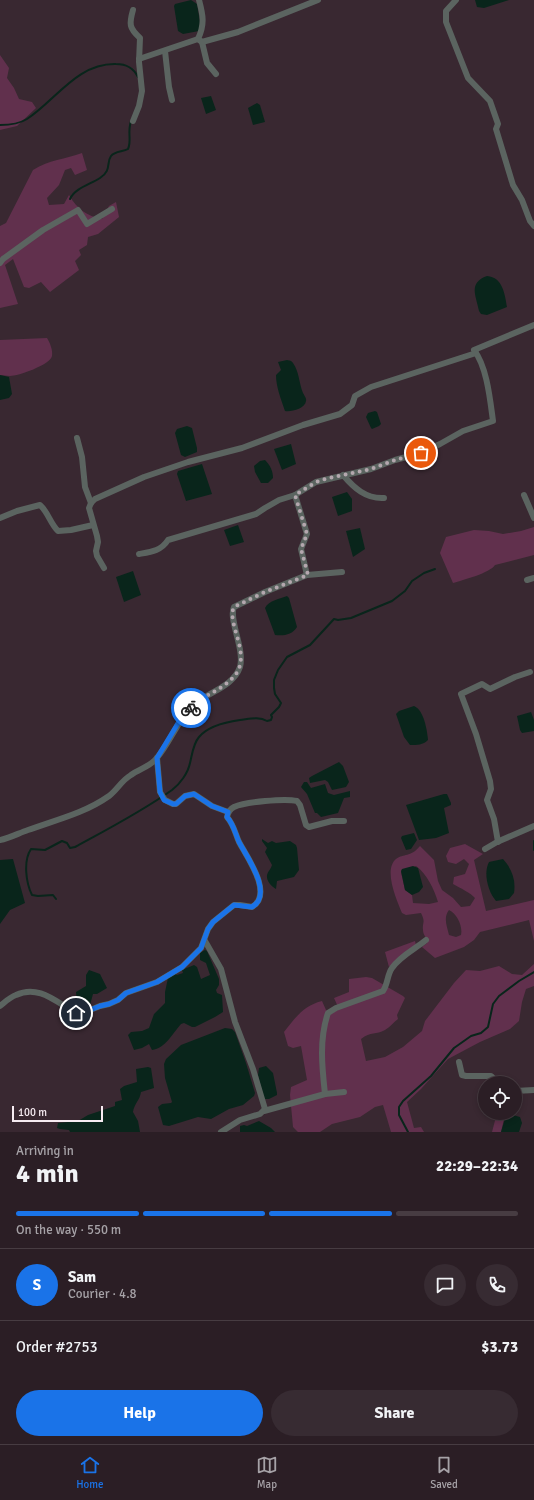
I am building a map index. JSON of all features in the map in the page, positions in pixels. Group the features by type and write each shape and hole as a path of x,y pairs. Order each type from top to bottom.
{"street":[{"path":"199,0 202,12 203,28 200,40 207,63 216,74"},
{"path":"139,59 200,40 238,32 318,0"},
{"path":"456,0 446,10 446,22 468,78 490,101 498,124 496,128 513,185 522,200 530,221 534,226"},
{"path":"133,10 130,19 130,27 140,38 139,59 142,91 140,106 134,120"},
{"path":"165,51 172,100"},
{"path":"0,263 3,259 43,230 78,210 87,224 112,209"},
{"path":"139,554 158,551 168,540 256,514 279,500 295,495 316,482 371,469 395,460 421,453 463,431 494,421 490,396 482,367 474,350 534,324"},
{"path":"91,503 108,493 144,477 188,462 242,448 303,425 340,414 352,405 355,396 371,387 476,353"},
{"path":"77,438 82,456 85,487 91,503 89,508 98,542 96,551 97,556 104,568"},
{"path":"342,475 352,486 365,494 373,497 384,498"},
{"path":"295,495 307,534 301,549 308,575"},
{"path":"524,496 534,518"},
{"path":"0,518 17,511 40,505 54,527 58,530 71,530 93,525"},
{"path":"0,840 62,819 94,805 110,795 130,775 150,765 157,758 180,720 194,705 225,685 236,674 240,666 241,654 232,614 234,607 265,592 308,575 342,572"},
{"path":"498,842 494,819 488,800 491,789 490,781 476,734 461,694 482,684 490,689 494,688 515,677 530,672"},
{"path":"157,758 160,792 164,800 176,804 185,796 194,794 212,806 228,812"},
{"path":"228,812 238,806 290,799 297,801 300,805 308,827 332,821 344,821"},
{"path":"0,1006 15,995 26,991 42,993 76,1013 83,1013 109,1004 118,1000 126,993 157,982 182,967 201,948 205,941 208,929 213,922 234,905 248,907 255,905 261,889 258,876 239,841 234,826 227,817 228,812"},
{"path":"485,849 534,826"},
{"path":"325,1094 322,1064 324,1024 328,1013 336,1008 383,991 391,969 396,963 426,940"},
{"path":"205,941 221,969 235,1022 253,1069 264,1105 264,1111"},
{"path":"459,1062 462,1075 478,1076"},
{"path":"522,1091 534,1090"},
{"path":"221,1132 237,1121 260,1114 264,1111 325,1094 344,1092"}],"shaded area":[{"path":"191,0 197,4 200,22 199,31 183,34 178,31 174,6 175,4"},
{"path":"475,0 509,0 484,8 477,7"},
{"path":"0,55 9,68 7,78 19,99 32,102 36,108 17,126 0,130"},
{"path":"211,96 216,110 206,114 201,98"},
{"path":"257,103 260,105 265,122 253,125 248,108"},
{"path":"82,153 87,170 75,175 71,168 65,170 59,185 47,198 49,205 64,204 69,195 75,204 83,211 102,219 109,206 116,202 119,217 98,234 88,237 87,245 79,250 81,255 75,261 79,270 50,292 41,282 29,288 24,287 13,259 5,265 18,304 0,308 0,226 6,223 33,170 51,162"},
{"path":"487,276 492,277 500,283 504,292 507,307 487,315 481,314 479,311 475,295 475,286 477,282"},
{"path":"47,338 51,347 52,356 46,363 20,374 10,376 0,375 0,340"},
{"path":"287,360 292,361 295,366 306,400 305,404 300,408 285,411 280,398 276,375 281,370 278,362"},
{"path":"0,375 9,377 12,394 9,398 0,400"},
{"path":"375,411 377,412 381,424 372,429 366,417 368,413"},
{"path":"187,426 192,428 197,452 185,457 181,455 175,433 177,429"},
{"path":"291,444 296,464 282,470 274,449"},
{"path":"265,460 271,468 273,478 268,483 261,483 255,472 254,466 260,461"},
{"path":"202,464 212,494 186,501 177,474 178,471"},
{"path":"347,492 352,499 352,511 338,516 332,497"},
{"path":"238,525 244,542 230,546 224,530"},
{"path":"534,527 534,555 495,565 488,571 453,583 440,553 446,537 474,530 503,534"},
{"path":"360,528 365,549 353,557 346,531"},
{"path":"133,571 141,595 124,602 116,577"},
{"path":"287,596 289,598 297,627 293,632 288,634 275,635 265,608 272,601"},
{"path":"414,706 423,716 428,740 422,744 410,745 404,737 396,714 399,711"},
{"path":"531,712 534,720 534,731 522,733 517,716"},
{"path":"339,762 343,766 349,782 346,787 332,790 328,782 325,780 310,783 309,778"},
{"path":"304,782 307,782 311,788 325,784 328,793 334,795 350,791 350,797 344,798 338,813 321,817 315,813 307,794 301,787"},
{"path":"447,794 451,803 451,805 444,808 449,833 436,838 419,840 406,805"},
{"path":"414,833 417,840 411,849 406,850 401,838 402,836"},
{"path":"262,839 268,843 272,841 276,843 290,841 296,845 297,848 299,870 294,877 277,881 276,889 268,882 267,879 267,875 272,865 265,852 267,848"},
{"path":"465,844 483,854 474,860 486,911 534,900 534,941 529,920 480,932 474,940 464,947 435,958 422,947 427,943 423,932 424,921 421,913 406,915 402,913 392,886 392,864 399,857 410,854 420,846 434,860 438,881 442,890 453,898 461,907 470,906 475,898 468,892 453,884 454,877 465,874 469,864 464,859 456,864 448,862 446,856 450,848","holes":["416,866 424,873 430,882 438,902 429,904 413,903 412,895 405,890 401,872","449,910 455,914 460,924 461,935 456,937 449,935 446,919"]},
{"path":"13,859 25,903 10,910 0,924 0,860"},
{"path":"503,859 513,875 514,893 509,899 496,901 487,882 486,871 489,862"},
{"path":"413,866 418,868 423,887 419,892 412,895 405,890 401,871 402,869"},
{"path":"415,941 416,945 389,967 385,952"},
{"path":"205,950 207,951 219,979 219,985 216,990 217,993 222,995 223,1012 195,1027 184,1023 181,1024 165,1044 157,1049 152,1050 149,1044 134,1050 128,1035 131,1032 142,1031 149,1028 154,1014 165,1003 165,992 168,978 175,974 177,975 183,973 182,970 194,965 197,967 201,979 210,975 206,963 200,960 200,953"},
{"path":"534,964 534,986 526,989 519,1021 510,1029 480,1042 448,1059 407,1102 414,1128 421,1127 424,1132 391,1132 383,1105 375,1107 360,1117 332,1124 320,1132 298,1132 293,1127 290,1095 291,1087 307,1080 301,1046 293,1048 288,1046 284,1032 300,1013 315,1003 322,1001 326,1010 331,1014 339,1009 334,998 349,992 349,979 366,977 372,978 405,998 397,1015 398,1019 385,1030 368,1035 361,1039 366,1061 385,1057 403,1047 422,1031 425,1021 454,983 466,970 480,971 499,966 512,974 522,975"},
{"path":"89,970 100,974 107,988 97,994 93,994 90,1005 80,1010 77,1007 76,992 86,986 86,975"},
{"path":"225,1028 232,1029 235,1032 255,1093 254,1096 243,1105 229,1109 211,1119 198,1117 169,1126 163,1125 158,1107 162,1104 172,1102 165,1078 164,1064 166,1059 181,1045"},
{"path":"266,1066 273,1073 277,1093 277,1095 269,1099 264,1099 258,1075 259,1068"},
{"path":"151,1068 154,1088 141,1092 133,1112 138,1121 140,1132 70,1132 69,1130 57,1128 58,1123 78,1121 88,1115 115,1106 115,1102 122,1100 120,1089 124,1086 137,1082 136,1069"},
{"path":"495,1120 504,1120 501,1132 492,1132"},
{"path":"505,1120 521,1120 522,1123 519,1132 501,1132"},
{"path":"259,1121 275,1132 240,1132 240,1126 247,1126"}],"waterway":[{"path":"0,125 14,124 27,119 78,76 102,65 123,65 131,68 138,77"},
{"path":"70,199 79,189 104,175 113,154 128,149 130,143 129,129 131,121"},
{"path":"56,899 53,895 32,895 26,872 28,854 31,849 45,850 62,841 67,843 70,848 75,847 136,813 175,788 186,774 197,740 207,730 223,723 240,720 257,718 267,721 271,720 271,715 281,703 275,694 274,680 278,670 287,657 310,645 334,619 338,620 351,618 392,601 405,591 412,581 424,573 435,569"},
{"path":"534,841 534,850"},
{"path":"408,1132 399,1115 399,1107 403,1101 431,1076 454,1048 471,1036 481,1033 488,1027 493,1004 499,996 534,972"}],"way so far":[{"path":"191,708 208,695 225,685 236,674 240,666 241,654 232,614 234,607 265,592 308,575 301,549 307,534 295,495 316,482 325,479 371,469 395,460 421,453"}],"route":[{"path":"76,1013 83,1013 109,1004 118,1000 126,993 157,982 168,974 182,967 189,962 201,948 205,941 208,929 213,922 234,905 252,907 257,903 261,889 258,876 239,841 234,826 227,817 228,812 212,806 194,794 189,794 180,799 176,804 173,804 164,800 160,792 157,758 180,720 191,708"}]}
